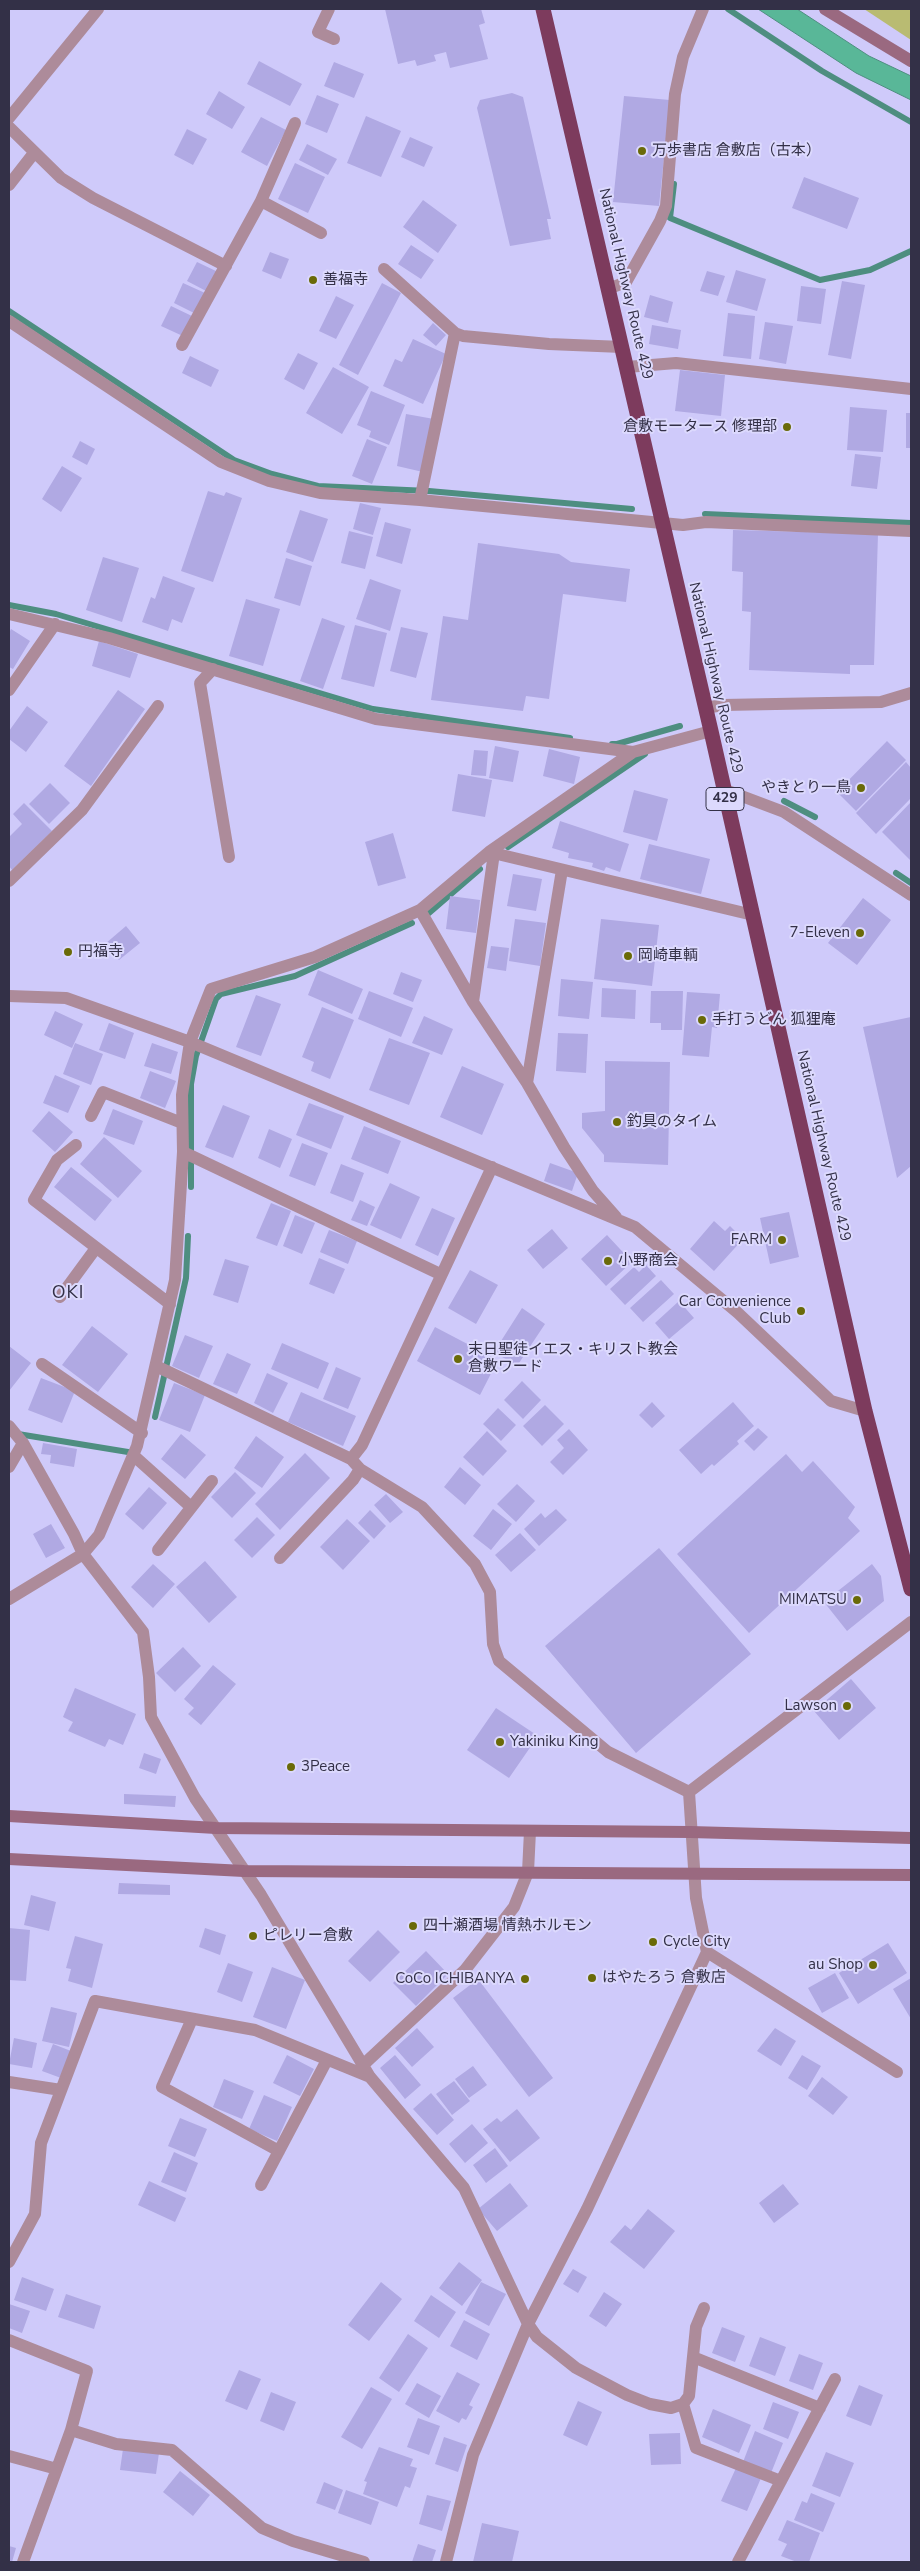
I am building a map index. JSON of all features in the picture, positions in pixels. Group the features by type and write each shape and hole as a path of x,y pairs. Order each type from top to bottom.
{"highway":[{"name":"National Highway Route 429","path":"543,9 711,731 865,1411 911,1589"}],"street":[{"path":"9,118 98,9"},
{"path":"329,9 318,32 334,39"},
{"path":"608,289 626,282 660,221 666,206 675,94 683,57 702,9"},
{"path":"825,9 911,61"},
{"path":"182,346 261,201 295,123"},
{"path":"9,127 61,178 93,198 226,266"},
{"path":"9,185 34,153"},
{"path":"261,201 322,233"},
{"path":"384,268 455,334 549,344 622,346"},
{"path":"9,321 221,462 269,481 320,493 422,494 683,525 706,522 911,531"},
{"path":"422,494 455,334"},
{"path":"627,367 676,363 911,389"},
{"path":"9,614 55,624 376,718 633,752"},
{"path":"9,690 55,624"},
{"path":"213,669 200,683 229,857"},
{"path":"705,708 723,705 881,702 911,693"},
{"path":"9,881 82,810 158,706"},
{"path":"9,1599 83,1554 99,1534 142,1433 163,1369 170,1304 175,1280 189,1155 182,1123 182,1095 211,989 315,956 420,910 492,853 633,752 711,731"},
{"path":"723,789 784,812 911,895"},
{"path":"492,853 753,915"},
{"path":"473,1002 492,853"},
{"path":"527,1083 562,870"},
{"path":"420,910 473,1002 527,1083 569,1154 594,1191 618,1220"},
{"path":"9,996 66,998 196,1045 634,1227 738,1313 831,1401 865,1411"},
{"path":"91,1116 103,1092 182,1123"},
{"path":"76,1145 57,1160 34,1200 170,1304"},
{"path":"189,1155 440,1274"},
{"path":"351,1459 362,1445 440,1274 492,1167"},
{"path":"60,1297 96,1248"},
{"path":"42,1364 142,1433"},
{"path":"163,1369 351,1459 360,1469 422,1507 475,1564 490,1592 492,1644 500,1661 608,1752 689,1792"},
{"path":"9,1467 16,1434"},
{"path":"16,1434 74,1534 83,1554 143,1632 149,1677 151,1717 195,1798 244,1871 370,2077 464,2188 528,2324 537,2337 576,2368 627,2395 650,2404 671,2408 683,2404 689,2396 696,2327 704,2308"},
{"path":"133,1455 191,1507"},
{"path":"280,1558 353,1480 360,1469"},
{"path":"158,1550 212,1480"},
{"path":"689,1792 911,1622"},
{"path":"446,2562 473,2455 528,2324 586,2208 707,1952 696,1898 690,1832 689,1792"},
{"path":"9,1816 48,1820 216,1828 690,1832 911,1838"},
{"path":"363,2065 465,1970 514,1907 528,1872 530,1831"},
{"path":"9,1859 244,1871 911,1875"},
{"path":"707,1952 897,2072"},
{"path":"9,2262 35,2214 41,2143 95,2001 255,2030 370,2077"},
{"path":"192,2019 162,2087 279,2151"},
{"path":"261,2185 327,2060"},
{"path":"9,2082 61,2090"},
{"path":"9,2340 87,2371 71,2430 23,2562"},
{"path":"693,2356 820,2408"},
{"path":"738,2562 835,2379"},
{"path":"683,2404 696,2448 781,2481"},
{"path":"71,2430 116,2444 172,2450 262,2528 293,2541 364,2562"},
{"path":"9,2456 57,2469"}],"shaded area":[{"path":"758,9 797,9 869,56 911,76 911,100 856,73"},
{"path":"864,9 911,9 911,40"}],"building":[{"path":"385,9 481,9 485,23 479,25 488,59 450,68 446,52 434,55 436,61 417,66 415,60 398,64"},
{"path":"259,61 302,84 290,106 247,84"},
{"path":"334,62 364,74 354,98 324,86"},
{"path":"219,91 245,107 232,129 206,114"},
{"path":"512,93 523,97 551,219 547,219 551,239 510,246 477,108 480,100"},
{"path":"317,95 339,104 327,133 305,124"},
{"name":"万歩書店 倉敷店（古本）","path":"624,96 670,100 659,206 613,202"},
{"path":"366,116 401,131 381,177 347,163"},
{"path":"261,117 286,130 267,166 241,152"},
{"path":"187,129 207,139 193,165 174,155"},
{"path":"410,137 433,147 424,167 401,157"},
{"path":"307,144 337,159 328,175 299,160"},
{"path":"295,163 325,177 308,213 278,199"},
{"path":"804,177 859,198 847,229 792,208"},
{"path":"423,200 457,225 438,253 403,227"},
{"path":"411,245 434,260 421,279 398,264"},
{"path":"270,252 289,259 281,279 262,271"},
{"path":"197,262 218,272 208,292 187,281"},
{"path":"736,270 766,279 757,311 726,302"},
{"path":"707,271 725,276 718,296 700,291"},
{"path":"842,281 865,285 851,359 828,355"},
{"path":"183,283 205,293 196,314 174,303"},
{"path":"382,283 401,293 358,375 339,365"},
{"path":"801,286 826,289 821,324 797,321"},
{"path":"650,295 673,302 668,323 644,317"},
{"path":"336,296 354,305 336,339 319,331"},
{"path":"171,306 194,317 185,337 161,326"},
{"path":"728,313 755,316 751,359 723,356"},
{"path":"765,322 793,326 786,364 759,359"},
{"path":"433,323 446,335 436,346 423,335"},
{"path":"652,325 681,330 678,349 649,344"},
{"path":"413,339 446,354 423,404 383,386 395,359 402,362"},
{"path":"298,353 318,363 304,390 284,379"},
{"path":"190,356 219,370 211,387 182,373"},
{"path":"333,367 369,387 342,434 306,413"},
{"path":"680,370 725,375 721,416 675,411"},
{"path":"371,391 405,405 389,445 369,437 371,431 357,425"},
{"path":"850,407 887,410 883,452 847,450"},
{"path":"906,413 911,413 911,448 906,448"},
{"path":"406,414 434,419 423,472 397,466"},
{"path":"367,439 387,447 372,484 352,476"},
{"path":"80,441 95,449 87,465 72,457"},
{"path":"855,454 881,457 877,489 851,486"},
{"path":"62,466 82,478 61,512 42,499"},
{"path":"208,491 224,496 226,492 242,498 213,582 181,571"},
{"path":"360,503 381,508 373,535 353,529"},
{"path":"300,510 328,519 313,562 286,552"},
{"path":"385,522 411,529 402,564 376,556"},
{"path":"733,530 878,534 874,665 850,665 850,674 749,670 751,612 742,611 743,572 732,571"},
{"path":"349,531 373,537 365,569 341,563"},
{"path":"478,543 559,554 571,562 630,569 626,602 563,594 549,699 526,696 523,711 431,700 443,616 468,620"},
{"path":"103,557 139,568 122,622 86,610"},
{"path":"286,558 312,566 300,606 274,598"},
{"path":"163,576 195,588 182,623 172,619 168,631 142,622 151,597 155,599"},
{"path":"370,579 401,590 390,631 356,619"},
{"path":"246,599 280,609 263,666 229,656"},
{"path":"322,618 345,626 323,689 300,681"},
{"path":"355,625 387,633 374,687 341,679"},
{"path":"401,627 428,633 416,678 390,671"},
{"path":"11,629 30,641 13,669 9,667 9,633"},
{"path":"99,641 138,654 130,678 92,666"},
{"path":"118,690 145,709 91,786 64,766"},
{"path":"27,706 48,722 26,752 9,739 9,731"},
{"path":"887,741 906,760 856,811 837,792"},
{"path":"495,746 519,751 513,782 489,778"},
{"path":"549,749 580,757 574,784 543,776"},
{"path":"474,750 488,751 486,776 471,775"},
{"path":"906,762 911,768 911,798 876,834 856,813"},
{"path":"458,774 492,780 485,817 452,811"},
{"path":"50,783 70,803 49,824 29,804"},
{"path":"634,790 668,799 657,841 623,832"},
{"path":"911,802 911,861 882,832"},
{"path":"24,803 52,831 12,870 9,866 9,837 22,824 13,814"},
{"path":"560,821 629,844 620,872 606,867 604,871 592,867 593,863 568,858 569,853 552,848"},
{"path":"393,833 406,878 378,886 365,842"},
{"path":"649,844 710,859 701,894 640,879"},
{"path":"513,874 542,879 536,911 507,906"},
{"path":"450,896 480,900 476,933 446,929"},
{"path":"863,898 891,920 857,965 828,943"},
{"path":"515,919 546,923 540,966 509,961"},
{"path":"601,919 659,925 652,986 594,979"},
{"path":"126,926 140,943 119,960 105,944"},
{"path":"491,946 509,948 506,971 487,968"},
{"path":"318,970 363,989 352,1014 308,995"},
{"path":"401,972 422,980 413,1002 393,994"},
{"path":"561,979 593,982 589,1019 558,1016"},
{"path":"602,988 636,990 635,1019 601,1017"},
{"path":"369,991 413,1008 401,1037 358,1019"},
{"path":"651,991 683,991 682,1030 661,1030 661,1023 650,1023"},
{"path":"687,992 720,994 717,1028 712,1027 709,1057 682,1055"},
{"path":"256,995 281,1004 261,1056 236,1047"},
{"path":"322,1007 354,1020 330,1079 311,1071 314,1062 302,1057"},
{"path":"55,1011 83,1024 72,1048 44,1035"},
{"path":"424,1016 453,1029 442,1055 412,1043"},
{"path":"911,1017 911,1166 897,1178 863,1027"},
{"path":"109,1023 134,1033 125,1059 99,1050"},
{"path":"558,1033 588,1034 586,1073 556,1071"},
{"path":"389,1038 430,1053 409,1105 369,1090"},
{"path":"75,1043 103,1054 91,1085 63,1074"},
{"path":"152,1043 178,1052 171,1074 144,1066"},
{"path":"605,1061 670,1062 668,1165 604,1162 604,1155 582,1128 582,1113 605,1111"},
{"path":"462,1066 504,1084 482,1135 440,1117"},
{"path":"150,1071 176,1081 165,1108 140,1098"},
{"path":"55,1075 80,1086 68,1113 43,1103"},
{"path":"309,1103 344,1116 331,1149 296,1135"},
{"path":"223,1105 250,1116 233,1158 205,1147"},
{"path":"113,1109 143,1121 134,1145 103,1134"},
{"path":"49,1111 73,1132 55,1152 32,1131"},
{"path":"364,1126 401,1141 388,1174 351,1159"},
{"path":"269,1129 292,1139 280,1168 258,1158"},
{"path":"104,1137 142,1171 118,1198 80,1164"},
{"path":"302,1143 328,1153 315,1186 289,1176"},
{"path":"550,1163 578,1173 572,1191 544,1181"},
{"path":"341,1164 364,1173 353,1202 330,1193"},
{"path":"71,1167 112,1200 95,1221 54,1187"},
{"path":"390,1183 420,1197 401,1239 370,1225"},
{"path":"360,1200 375,1207 367,1226 351,1220"},
{"path":"271,1203 291,1211 277,1246 256,1238"},
{"path":"432,1208 455,1218 438,1256 415,1245"},
{"path":"789,1212 799,1257 770,1264 760,1218"},
{"path":"295,1215 315,1223 302,1254 283,1246"},
{"path":"714,1221 725,1231 730,1226 743,1239 714,1271 690,1249"},
{"path":"552,1229 568,1248 543,1269 527,1250"},
{"path":"329,1230 357,1241 348,1264 320,1252"},
{"path":"607,1235 632,1262 606,1286 581,1259"},
{"path":"319,1258 345,1269 334,1294 309,1284"},
{"path":"225,1259 249,1266 238,1303 213,1295"},
{"path":"646,1265 656,1276 625,1305 610,1289 634,1267 639,1272"},
{"path":"470,1270 498,1285 476,1324 448,1308"},
{"path":"661,1280 674,1294 643,1322 630,1308"},
{"path":"679,1301 694,1318 669,1339 655,1323"},
{"path":"522,1308 545,1324 517,1366 494,1352"},
{"path":"92,1326 128,1354 98,1392 62,1365"},
{"path":"435,1327 498,1360 480,1395 417,1361"},
{"path":"185,1335 213,1346 199,1378 172,1366"},
{"path":"282,1343 329,1363 318,1389 271,1369"},
{"path":"9,1346 31,1363 9,1391"},
{"path":"227,1353 251,1364 237,1394 213,1384"},
{"path":"336,1367 361,1378 348,1409 323,1399"},
{"path":"267,1373 288,1383 273,1413 254,1403"},
{"path":"41,1378 75,1391 62,1423 28,1410"},
{"path":"522,1381 541,1400 523,1419 504,1400"},
{"path":"174,1383 205,1395 190,1432 159,1420"},
{"path":"301,1392 356,1416 343,1446 288,1422"},
{"path":"652,1402 665,1416 652,1428 639,1415"},
{"path":"733,1402 754,1426 737,1441 739,1444 714,1466 712,1464 701,1474 679,1450"},
{"path":"545,1405 564,1424 542,1446 523,1426"},
{"path":"498,1408 516,1425 501,1441 483,1424"},
{"path":"758,1428 768,1437 754,1451 744,1441"},
{"path":"569,1429 588,1450 563,1475 550,1462 564,1448 557,1440"},
{"path":"487,1431 507,1451 483,1476 463,1457"},
{"path":"181,1434 206,1455 185,1479 161,1459"},
{"path":"256,1436 284,1457 262,1488 234,1468"},
{"path":"43,1443 77,1449 74,1467 50,1463 51,1455 41,1454"},
{"path":"305,1453 330,1478 280,1530 255,1504"},
{"path":"786,1454 802,1472 813,1461 855,1507 848,1518 860,1531 749,1633 677,1554"},
{"path":"460,1467 481,1485 465,1505 444,1487"},
{"path":"235,1472 256,1493 232,1518 211,1497"},
{"path":"517,1484 535,1501 516,1522 497,1504"},
{"path":"149,1487 167,1503 143,1530 125,1514"},
{"path":"386,1494 403,1512 390,1523 374,1505"},
{"path":"493,1509 512,1524 491,1550 473,1536"},
{"path":"556,1509 567,1520 539,1546 524,1529 541,1513 545,1518"},
{"path":"370,1510 386,1526 374,1539 358,1523"},
{"path":"257,1517 275,1535 252,1558 234,1540"},
{"path":"347,1519 370,1541 343,1570 320,1547"},
{"path":"51,1524 65,1548 46,1558 33,1534"},
{"path":"520,1533 536,1550 511,1572 495,1555"},
{"path":"659,1548 751,1654 636,1753 545,1646"},
{"path":"205,1561 237,1597 209,1623 176,1587"},
{"path":"153,1564 175,1584 153,1608 131,1587"},
{"path":"872,1564 881,1576 884,1601 847,1631 824,1602"},
{"path":"183,1647 201,1666 175,1692 156,1673"},
{"path":"213,1665 236,1684 201,1725 188,1714 194,1708 184,1699"},
{"path":"851,1679 876,1708 839,1740 814,1711"},
{"path":"75,1688 136,1714 123,1745 109,1739 105,1747 68,1731 73,1722 63,1717"},
{"path":"496,1708 538,1736 509,1778 467,1750"},
{"path":"144,1753 161,1759 156,1774 139,1768"},
{"path":"124,1794 176,1796 175,1807 124,1804"},
{"path":"119,1883 170,1885 170,1895 118,1894"},
{"path":"31,1895 56,1902 49,1931 24,1925"},
{"path":"9,1928 30,1930 26,1981 9,1980"},
{"path":"205,1928 226,1935 220,1955 199,1947"},
{"path":"378,1930 400,1952 370,1982 348,1961"},
{"path":"75,1936 103,1944 92,1988 68,1981 71,1969 66,1968"},
{"path":"888,1943 907,1973 858,2004 839,1973"},
{"path":"426,1951 448,1974 416,2006 393,1983"},
{"path":"228,1963 253,1972 242,2002 217,1992"},
{"path":"272,1967 305,1980 286,2029 253,2017"},
{"path":"835,1973 849,1998 822,2013 808,1988"},
{"path":"911,1978 911,2019 893,1989"},
{"path":"478,1979 553,2078 529,2097 453,1998"},
{"path":"51,2007 77,2013 69,2047 42,2041"},
{"path":"417,2028 434,2047 412,2067 395,2048"},
{"path":"775,2028 796,2041 781,2066 757,2051"},
{"path":"14,2038 37,2043 32,2068 9,2064"},
{"path":"53,2044 71,2051 61,2078 42,2071"},
{"path":"287,2055 314,2069 300,2096 273,2083"},
{"path":"395,2055 421,2085 405,2099 380,2068"},
{"path":"802,2055 821,2066 807,2090 788,2078"},
{"path":"473,2066 487,2085 469,2098 455,2079"},
{"path":"822,2077 848,2097 833,2115 808,2096"},
{"path":"224,2079 254,2091 242,2119 213,2107"},
{"path":"454,2081 470,2101 452,2115 436,2094"},
{"path":"431,2093 454,2120 437,2135 413,2109"},
{"path":"264,2095 292,2107 277,2141 249,2129"},
{"path":"517,2109 540,2138 510,2162 483,2129 497,2118 501,2122"},
{"path":"180,2118 207,2129 195,2157 168,2146"},
{"path":"472,2124 488,2143 465,2163 449,2144"},
{"path":"495,2148 508,2166 486,2183 473,2165"},
{"path":"174,2152 198,2163 186,2192 161,2182"},
{"path":"149,2181 186,2198 175,2222 138,2205"},
{"path":"510,2183 528,2206 497,2231 478,2209"},
{"path":"783,2184 799,2204 774,2223 759,2203"},
{"path":"648,2209 675,2231 644,2269 610,2242 625,2225 631,2230"},
{"path":"459,2262 482,2280 462,2306 439,2288"},
{"path":"573,2269 587,2277 578,2293 563,2284"},
{"path":"22,2277 54,2289 46,2311 14,2300"},
{"path":"381,2282 402,2299 369,2341 348,2325"},
{"path":"481,2282 506,2294 489,2326 465,2313"},
{"path":"604,2292 622,2304 606,2327 589,2316"},
{"path":"66,2294 101,2306 94,2329 58,2317"},
{"path":"431,2295 456,2312 439,2338 414,2321"},
{"path":"9,2304 30,2311 22,2333 9,2328"},
{"path":"464,2320 490,2334 477,2360 450,2346"},
{"path":"722,2327 745,2336 735,2362 712,2353"},
{"path":"408,2334 428,2348 399,2392 379,2378"},
{"path":"760,2337 786,2347 775,2376 749,2366"},
{"path":"799,2354 823,2363 813,2390 789,2381"},
{"path":"239,2370 261,2379 247,2410 225,2401"},
{"path":"457,2372 480,2384 469,2405 473,2407 466,2420 462,2418 459,2423 436,2411"},
{"path":"417,2383 441,2396 429,2418 405,2404"},
{"path":"859,2385 883,2395 871,2426 846,2416"},
{"path":"371,2387 392,2399 362,2449 341,2437"},
{"path":"271,2392 296,2402 284,2431 260,2421"},
{"path":"578,2401 602,2412 587,2446 563,2435"},
{"path":"773,2402 799,2412 788,2439 763,2429"},
{"path":"713,2409 751,2425 739,2453 702,2437"},
{"path":"418,2418 440,2426 429,2455 407,2447"},
{"path":"755,2431 783,2443 771,2473 743,2462"},
{"path":"680,2433 681,2464 651,2465 649,2434"},
{"path":"444,2437 467,2445 458,2472 435,2464"},
{"path":"379,2447 413,2459 410,2466 417,2468 410,2488 405,2486 397,2507 363,2494 367,2482 364,2481"},
{"path":"123,2449 159,2453 156,2474 120,2470"},
{"path":"826,2452 854,2463 840,2497 812,2486"},
{"path":"736,2468 761,2478 747,2511 721,2501"},
{"path":"180,2471 210,2495 193,2516 163,2492"},
{"path":"324,2482 343,2490 335,2510 316,2503"},
{"path":"346,2490 379,2502 371,2525 338,2513"},
{"path":"811,2493 835,2503 823,2532 794,2520 802,2501 807,2503"},
{"path":"427,2495 451,2501 442,2531 419,2524"},
{"path":"787,2520 820,2533 809,2562 797,2562 781,2556 787,2544 778,2540"},
{"path":"482,2523 519,2531 512,2562 473,2562"},
{"path":"418,2544 436,2550 432,2562 412,2562"},
{"path":"9,2546 16,2548 12,2562 9,2562"}],"waterway":[{"path":"728,9 822,71 911,122"},
{"path":"674,184 670,218 820,280 870,270 911,251"},
{"path":"9,311 234,460 272,474 318,486 429,491 632,509"},
{"path":"705,514 911,523"},
{"path":"9,605 56,614 373,709 570,738"},
{"path":"612,744 680,726"},
{"path":"508,847 645,754"},
{"path":"784,801 815,817"},
{"path":"429,913 480,869"},
{"path":"896,873 911,883"},
{"path":"191,1187 191,1084 196,1056 216,999 221,994 295,976 412,923"},
{"path":"155,1417 186,1278 188,1236"},
{"path":"18,1434 128,1452"}],"place":[{"name":"万歩書店 倉敷店（古本）","path":"642,151"},
{"name":"善福寺","path":"313,280"},
{"name":"倉敷モータース 修理部","path":"787,427"},
{"name":"やきとり一鳥","path":"861,788"},
{"name":"7-Eleven","path":"860,933"},
{"name":"円福寺","path":"68,952"},
{"name":"岡崎車輌","path":"628,956"},
{"name":"手打うどん 狐狸庵","path":"702,1020"},
{"name":"釣具のタイム","path":"617,1122"},
{"name":"FARM","path":"782,1240"},
{"name":"小野商会","path":"608,1261"},
{"name":"Car Convenience Club","path":"801,1311"},
{"name":"末日聖徒イエス・キリスト教会 倉敷ワード","path":"458,1359"},
{"name":"MIMATSU","path":"857,1600"},
{"name":"Lawson","path":"847,1706"},
{"name":"Yakiniku King","path":"500,1742"},
{"name":"3Peace","path":"291,1767"},
{"name":"四十瀬酒場 情熱ホルモン","path":"413,1926"},
{"name":"ピレリー倉敷","path":"253,1936"},
{"name":"Cycle City","path":"653,1942"},
{"name":"au Shop","path":"873,1965"},
{"name":"はやたろう 倉敷店","path":"592,1978"},
{"name":"CoCo ICHIBANYA","path":"525,1979"}],"district":[{"name":"OKI","path":"68,1294"}]}
